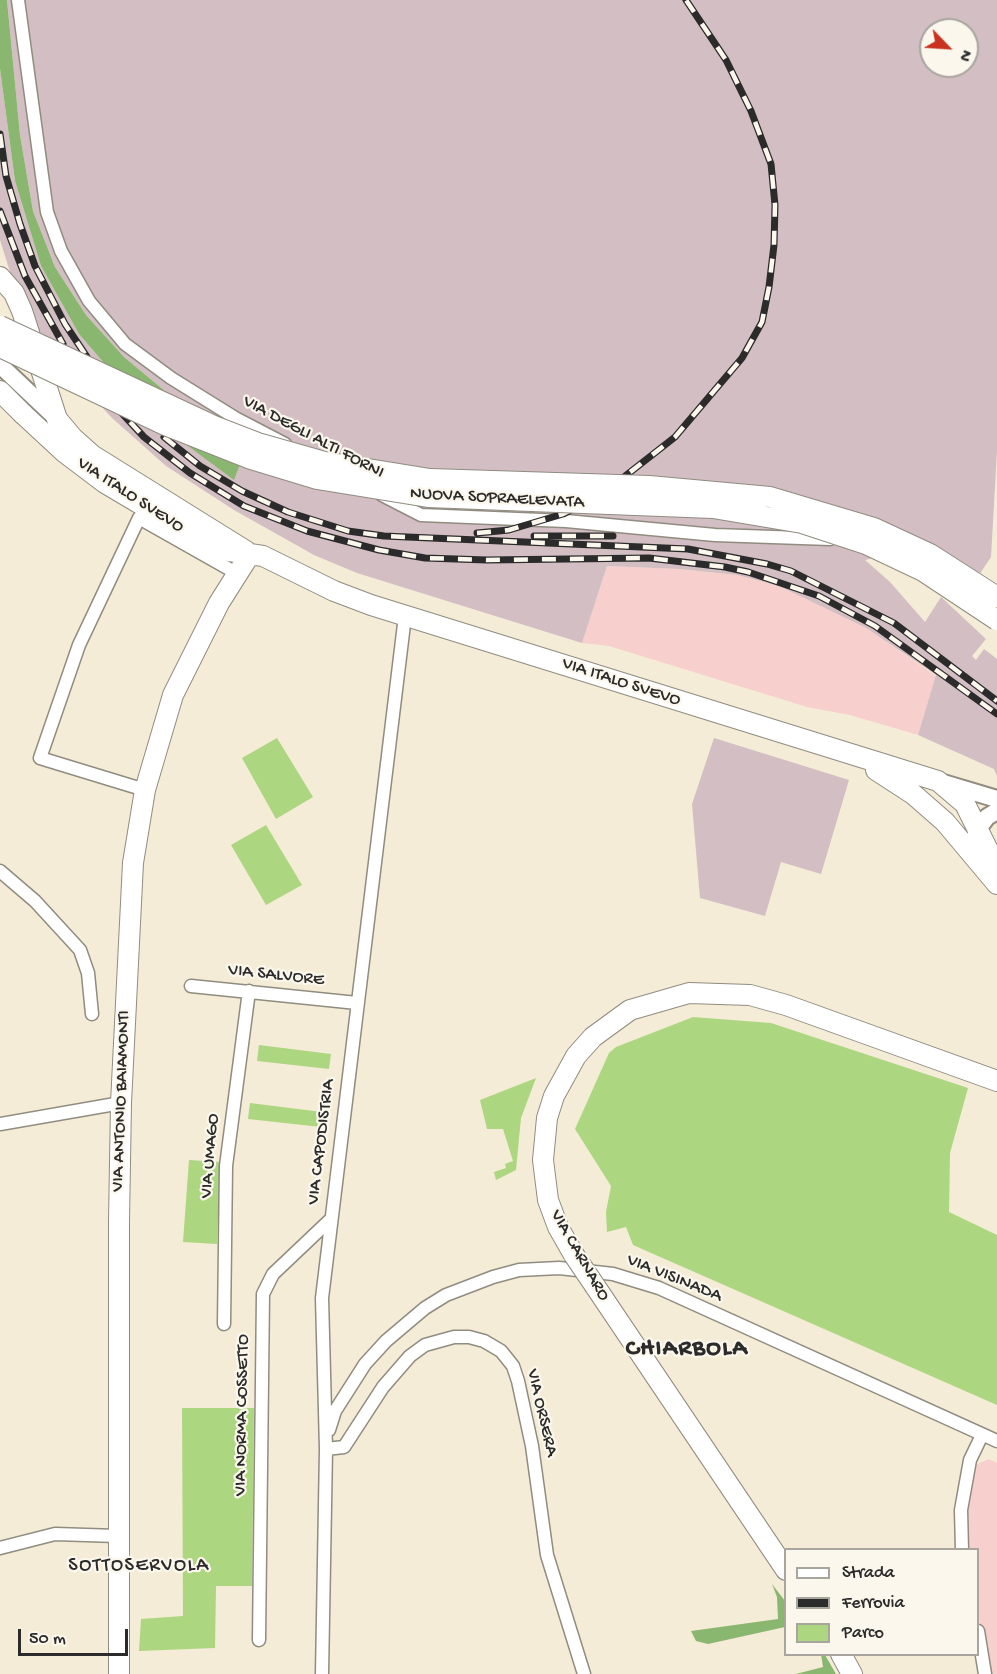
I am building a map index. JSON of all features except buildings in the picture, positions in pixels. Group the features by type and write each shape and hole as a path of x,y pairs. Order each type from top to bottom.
{"main road":[{"path":"0,277 14,293 22,311 57,419"},
{"name":"NUOVA SOPRAELEVATA","path":"0,326 203,422 258,443 325,462 430,479 649,486 770,497 874,528 930,554 997,597"},
{"name":"NUOVA SOPRAELEVATA","path":"0,347 165,425 251,459 318,479 428,497 655,504 713,508 774,517 802,523 866,544 923,571 997,620"},
{"path":"0,365 57,419"},
{"name":"VIA ITALO SVEVO","path":"0,391 63,452 144,508 216,549 250,554 275,561 334,591 405,616 997,799"},
{"path":"0,410 23,414"},
{"name":"VIA ITALO SVEVO","path":"57,419 92,455 250,554"},
{"name":"VIA ANTONIO BAIAMONTI","path":"119,1674 117,1536 121,1102 130,898 137,826 145,790 173,695 189,657 250,554"},
{"path":"856,757 914,794 945,822 997,884"},
{"path":"938,782 965,804 997,868"},
{"path":"976,858 973,845 978,829 987,817 997,811"},
{"name":"VIA CARNARO","path":"784,1567 574,1255 558,1227 548,1200 543,1160 547,1118 554,1096 576,1056 593,1037 630,1010 689,993 750,994 993,1079"},
{"path":"842,1656 852,1674"}],"street":[{"name":"VIA DEGLI ALTI FORNI","path":"18,0 47,212 61,250 89,301 125,344 171,378 237,419 421,515 566,521 715,535 832,539 889,555 922,568 997,608"},
{"path":"145,790 40,758 79,645 139,518 238,574"},
{"name":"VIA CAPODISTRIA","path":"322,1674 326,1449 321,1325 331,1219 405,616"},
{"path":"0,870 35,901 80,950 88,973 92,1014"},
{"name":"VIA SALVORE","path":"192,986 357,1003"},
{"name":"VIA UMAGO","path":"224,1324 226,1166 249,992"},
{"path":"0,1124 121,1102"},
{"name":"VIA NORMA COSSETTO","path":"259,1640 262,1294 273,1274 331,1219"},
{"name":"VIA VISINADA","path":"326,1449 335,1411 349,1386 365,1364 409,1320 446,1295 493,1276 519,1270 559,1268 614,1274 659,1288 997,1441"},
{"name":"VIA ORSERA","path":"326,1449 344,1447 383,1387 410,1356 424,1345 454,1337 469,1337 484,1341 501,1352 513,1366 518,1381 532,1446 547,1555 584,1674"},
{"path":"962,1548 961,1510 970,1460 982,1435"},
{"path":"0,1548 55,1534 117,1536"},
{"path":"979,1636 986,1674"}],"shaded area":[{"path":"7,0 997,0 997,451 991,557 979,575 895,553 865,560 890,582 925,622 941,597 986,639 972,656 976,660 984,649 997,659 997,776 994,769 918,735 936,675 866,628 779,586 737,575 679,569 607,566 582,643 357,573 314,555 234,510 166,466 112,418 76,379 39,330 11,275 0,240 0,69 15,181 41,266 79,334 153,420 250,437 165,391 124,357 86,315 55,267 33,211 20,135"},
{"path":"607,566 679,569 737,575 779,586 866,628 936,676 918,735 850,715 807,707 609,646 582,643"},
{"path":"714,738 849,780 821,874 781,862 765,916 700,898 692,804"},
{"path":"989,1459 997,1463 997,1674 989,1674 979,1618 979,1548 966,1548 966,1514 975,1465"}],"green space":[{"path":"0,0 7,0 20,135 33,211 55,267 86,315 124,357 165,391 250,437 234,480 153,420 79,334 41,266 15,181 0,69"},
{"path":"277,738 313,797 276,819 242,758"},
{"path":"266,825 302,885 266,905 231,845"},
{"path":"693,1017 771,1023 968,1088 950,1153 949,1212 997,1235 997,1405 633,1245 626,1227 607,1232 606,1212 611,1186 575,1129 609,1053 616,1047"},
{"path":"259,1045 331,1054 329,1069 257,1061"},
{"path":"536,1078 521,1118 516,1170 496,1180 494,1172 506,1168 505,1164 513,1161 503,1129 487,1129 480,1100"},
{"path":"250,1103 322,1112 321,1127 248,1119"},
{"path":"189,1160 220,1162 217,1244 183,1242"},
{"path":"182,1408 254,1408 252,1586 216,1586 215,1648 139,1651 141,1619 183,1616"},
{"path":"772,1584 784,1600 784,1627 708,1644 696,1641 691,1631 778,1619 777,1597"},
{"path":"821,1656 826,1656 836,1674 796,1674 823,1667"}],"railway":[{"path":"477,533 509,530 563,514 601,495 675,437 742,358 762,322 774,245 775,205 771,164 751,111 726,60 686,0"},
{"path":"0,134 6,176 35,266 65,324 87,357"},
{"path":"0,211 25,276 63,344"},
{"path":"92,381 144,437 190,473 244,506 307,531 379,550 425,558 487,560 649,558 748,572 819,596 875,626 997,714"},
{"path":"164,437 200,466 242,491 288,512 348,531 384,536 688,549 767,564 791,571 894,623 997,701"},
{"path":"534,536 613,536"}],"district":[{"name":"CHIARBOLA","path":"687,1350"},
{"name":"SOTTOSERVOLA","path":"139,1567"}]}
